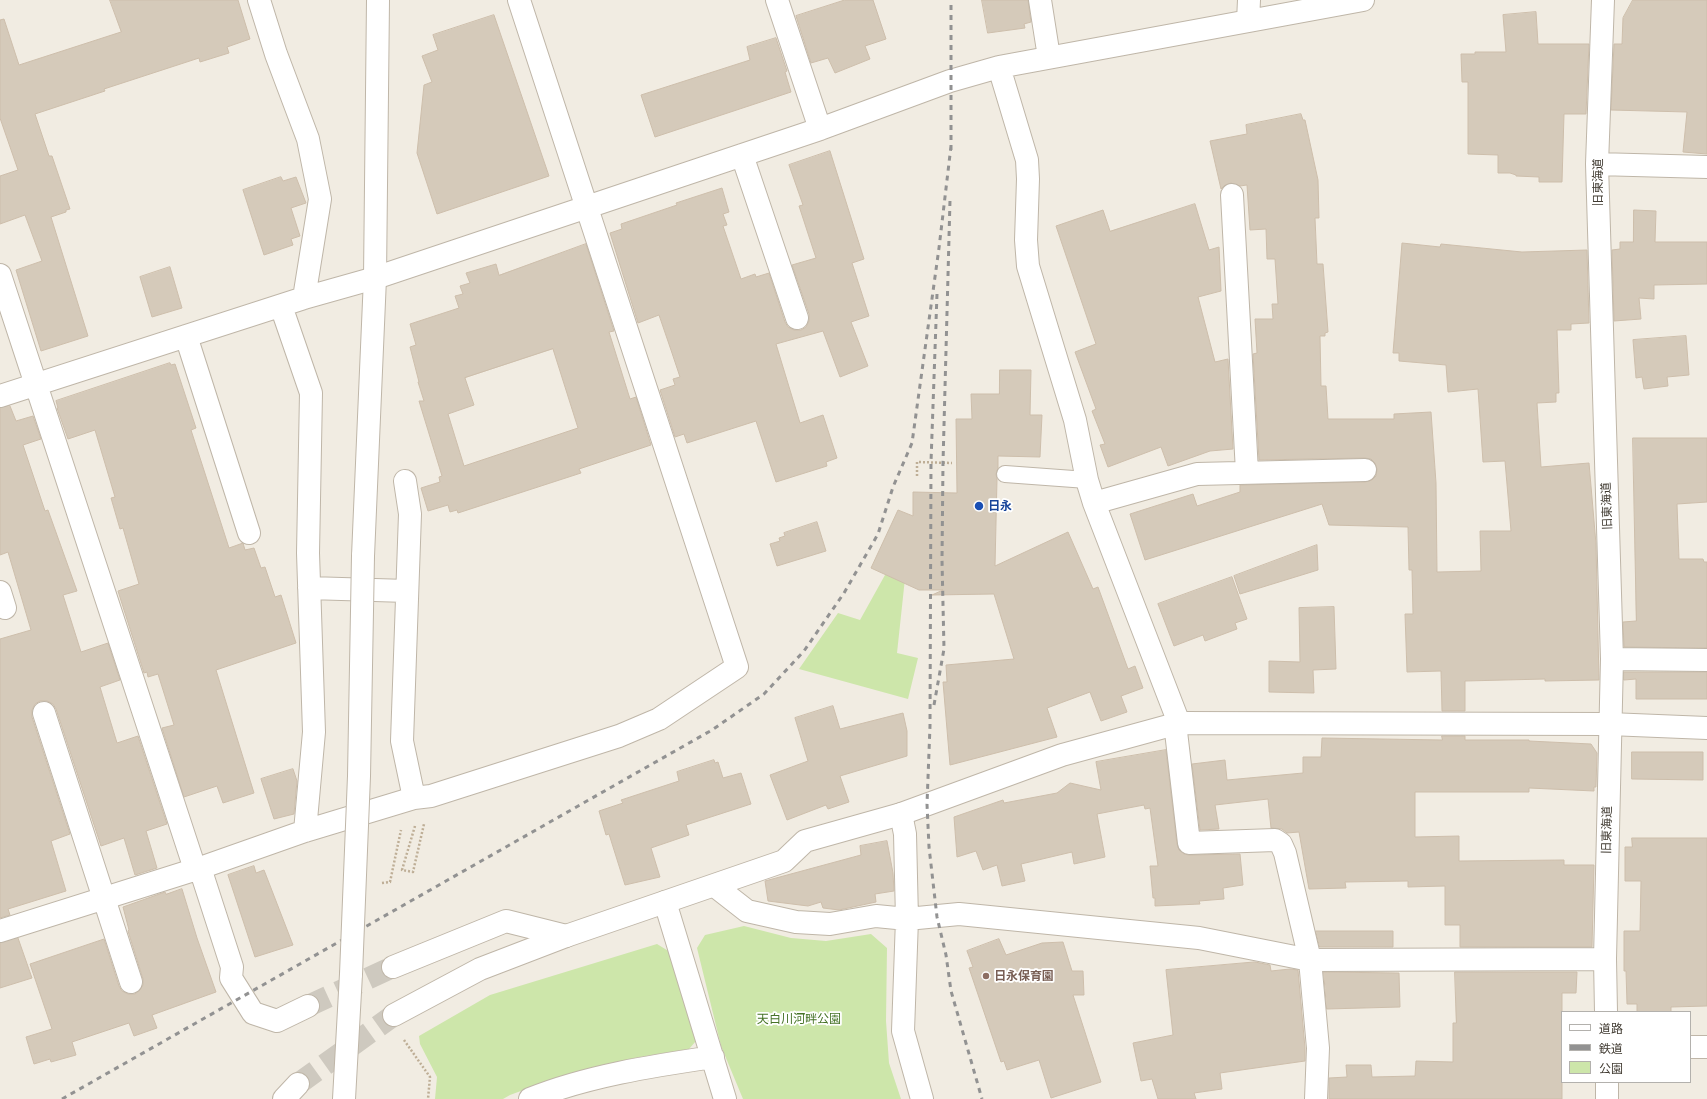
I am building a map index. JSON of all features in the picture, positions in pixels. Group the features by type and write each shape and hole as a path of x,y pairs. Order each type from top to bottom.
{"street":[{"path":"259,0 276,54 308,139 320,199 304,298"},
{"path":"344,1099 351,974 358,784 363,556 375,278 378,0"},
{"path":"0,931 198,869 305,831 422,797 619,736 659,719 737,667 519,0"},
{"path":"777,0 820,129"},
{"path":"1040,0 1049,57"},
{"path":"1248,21 1249,0"},
{"path":"0,396 304,298 375,278 587,208 820,129 950,81 999,66 1248,21 1332,4 1363,0"},
{"name":"旧東海道","path":"1603,0 1597,164 1612,659 1609,724 1605,959 1606,1011"},
{"path":"999,66 1027,160 1028,179 1026,240 1028,266 1075,420 1087,480 1094,503 1177,723 1189,843 1275,840 1281,844 1285,853 1310,960 1318,1048 1316,1099"},
{"path":"742,155 797,318"},
{"path":"1597,164 1707,167"},
{"path":"1232,195 1247,472"},
{"path":"0,276 35,385 232,967 231,978 253,1013 277,1021 308,1006"},
{"path":"281,306 312,393 308,553 314,732 305,831"},
{"path":"186,336 249,533"},
{"path":"1094,503 1198,474 1365,470"},
{"path":"405,481 410,514 402,741 422,797"},
{"path":"309,588 407,591"},
{"path":"1612,659 1707,660"},
{"path":"44,713 131,982"},
{"path":"394,1015 480,970 566,936 784,861 805,841 901,814 1062,755 1177,723 1609,724 1707,728"},
{"path":"901,814 905,834 908,919 903,1031 922,1099"},
{"path":"715,886 747,911 796,922 830,924 876,916 908,919 959,914 1199,938 1310,960 1605,959"},
{"path":"665,902 725,1099"},
{"path":"393,967 506,921 566,936"},
{"path":"1691,1047 1707,1047"},
{"path":"530,1099 546,1092 638,1068 713,1056"},
{"path":"1607,1083 1607,1099"}],"lane":[{"path":"1005,474 1087,480"}],"path":[{"path":"916,476 917,462 952,463"},
{"path":"409,823 416,824 402,870 413,872 422,797"},
{"path":"376,884 390,882 402,822"},
{"path":"404,1040 430,1077 428,1099"}],"green space":[{"path":"890,566 906,569 897,653 918,658 908,699 799,669 838,613 860,620"},
{"name":"天白川河畔公園","path":"744,926 791,938 826,941 871,934 887,948 886,1021 889,1063 901,1099 743,1099 721,1046 697,948 705,935"},
{"path":"657,944 670,952 696,1041 689,1049 634,1058 548,1081 503,1099 435,1099 437,1077 420,1044 419,1036 490,995"}],"building":[{"path":"110,0 238,0 250,39 227,47 229,53 200,62 199,58 104,89 105,91 35,114 49,156 52,156 70,209 66,210 66,212 51,217 88,336 41,351 16,270 42,261 25,215 0,224 0,176 18,170 0,118 0,20 4,19 19,65 121,32"},
{"path":"845,0 873,0 886,39 865,46 870,59 835,73 828,58 811,63 796,16"},
{"path":"982,0 1028,0 1031,22 1024,24 1025,28 988,33"},
{"path":"1633,0 1707,0 1707,154 1683,152 1687,112 1611,110 1614,44 1622,44 1623,18"},
{"path":"1536,12 1538,44 1589,44 1586,114 1564,114 1562,182 1539,182 1539,177 1516,176 1510,173 1498,173 1498,155 1468,154 1468,82 1462,82 1461,54 1475,54 1475,52 1506,52 1503,15"},
{"path":"494,15 549,176 437,214 417,153 424,85 432,82 422,56 438,50 433,35"},
{"path":"776,38 787,71 785,72 791,92 655,137 641,95 750,60 747,47"},
{"path":"1301,114 1303,120 1305,120 1318,180 1319,218 1315,218 1317,264 1323,264 1328,332 1325,333 1325,336 1320,336 1321,386 1326,386 1328,419 1394,419 1394,414 1431,412 1436,483 1437,572 1481,571 1480,531 1511,531 1505,461 1483,462 1478,389 1448,392 1446,365 1399,361 1399,353 1393,353 1402,243 1440,247 1441,244 1522,252 1587,250 1589,323 1571,324 1571,330 1557,330 1559,393 1556,393 1556,402 1537,403 1541,467 1589,463 1596,544 1599,680 1545,681 1545,679 1465,681 1465,711 1442,711 1441,671 1407,672 1405,614 1413,614 1412,570 1409,570 1408,527 1329,525 1322,504 1145,560 1130,514 1193,494 1197,506 1240,492 1240,485 1365,482 1372,480 1376,476 1377,469 1375,463 1371,459 1365,458 1259,460 1253,354 1257,353 1255,319 1273,319 1272,304 1278,304 1275,259 1267,259 1266,229 1250,230 1247,185 1240,186 1231,183 1225,185 1221,189 1210,141 1247,134 1246,125"},
{"path":"830,151 864,259 852,263 869,316 851,322 868,366 840,377 823,331 776,344 800,423 823,415 837,458 826,462 827,466 776,482 756,421 687,443 684,434 675,437 660,390 675,385 673,379 680,377 659,315 638,323 610,233 622,229 621,224 677,205 676,203 722,188 729,212 723,214 727,225 723,226 741,279 755,274 756,277 769,273 785,322 788,327 794,330 801,330 806,327 809,321 809,314 792,265 816,258 799,206 803,205 789,165"},
{"path":"281,177 283,181 296,177 306,203 291,208 300,236 291,239 293,245 264,255 243,190"},
{"path":"1195,204 1209,250 1219,247 1221,291 1198,297 1215,362 1228,359 1233,449 1210,451 1168,466 1161,447 1108,467 1100,445 1105,444 1092,411 1096,409 1075,352 1096,344 1056,226 1103,210 1110,231"},
{"path":"1634,210 1656,211 1655,242 1707,242 1707,284 1654,285 1654,299 1639,298 1641,319 1614,321 1612,250 1620,249 1620,242 1633,242"},
{"path":"586,244 614,331 609,332 630,399 636,397 651,445 579,469 581,473 458,513 457,510 450,512 448,505 428,511 421,488 440,482 439,477 442,476 419,401 424,401 410,347 416,345 410,324 459,308 455,296 463,294 460,286 470,283 466,273 496,264 499,275","holes":["553,349 578,428 464,466 448,414 474,405 465,378"]},
{"path":"170,267 182,308 152,317 140,277"},
{"path":"1686,336 1689,375 1667,377 1668,386 1644,389 1642,377 1636,378 1633,340"},
{"path":"170,363 171,365 175,364 196,428 191,430 229,548 243,543 245,550 254,548 261,568 265,567 275,597 281,595 296,643 216,670 254,793 223,803 217,786 184,797 162,728 174,725 158,674 148,677 147,672 144,673 118,591 139,584 123,528 120,529 111,498 115,497 95,430 68,439 56,401"},
{"path":"1000,370 1031,370 1030,415 1042,415 1040,457 998,456 998,468 996,474 995,566 1068,532 1093,589 1098,587 1128,669 1135,666 1143,688 1121,696 1127,712 1101,721 1090,692 1047,708 1057,737 950,765 943,682 947,682 946,665 1014,659 994,594 932,595 943,590 919,590 871,568 898,510 913,516 913,492 957,493 956,419 972,419 971,394 999,394"},
{"path":"10,406 16,421 33,416 41,439 23,445 45,511 48,510 77,591 63,595 81,652 108,643 120,680 100,687 117,743 138,736 167,824 146,831 157,868 135,875 124,838 101,846 56,709 53,704 47,701 40,701 35,704 32,710 32,717 70,834 51,841 66,891 8,909 10,915 0,918 0,639 31,630 8,552 0,555 0,408"},
{"path":"1633,438 1707,438 1707,502 1677,504 1679,559 1703,559 1704,562 1707,562 1707,648 1624,647 1623,622 1636,621"},
{"path":"817,522 826,551 777,566 770,544 780,541 779,538 785,536 784,533"},
{"path":"1317,545 1318,570 1240,594 1234,576"},
{"path":"1232,577 1247,619 1235,623 1237,629 1205,641 1203,635 1174,646 1158,604"},
{"path":"1334,607 1336,669 1313,670 1314,693 1269,692 1269,661 1300,662 1299,608"},
{"path":"1624,672 1707,672 1707,699 1636,699 1636,679 1624,680"},
{"path":"833,706 840,729 903,713 907,731 907,756 840,776 849,802 828,809 826,805 787,820 770,775 808,761 795,718"},
{"path":"1442,736 1465,736 1465,740 1529,740 1591,744 1597,753 1596,787 1594,787 1594,791 1529,788 1529,792 1415,792 1415,837 1459,836 1459,861 1564,860 1564,865 1594,865 1592,947 1460,947 1460,925 1445,925 1445,886 1408,887 1408,881 1345,882 1346,888 1309,889 1299,832 1287,833 1282,829 1271,828 1268,799 1215,805 1219,829 1200,830 1192,764 1225,760 1227,780 1303,773 1303,757 1321,757 1322,738 1442,740"},
{"path":"1166,750 1177,844 1179,850 1184,854 1189,855 1240,854 1243,885 1223,888 1224,899 1199,901 1200,904 1155,906 1150,866 1158,866 1150,808 1145,809 1144,805 1097,814 1105,857 1074,864 1072,852 1021,864 1025,881 1002,886 997,865 983,870 976,851 957,857 954,817 1003,800 1004,803 1057,793 1070,783 1101,790 1096,762"},
{"path":"1632,752 1703,752 1703,780 1632,779"},
{"path":"714,760 715,763 718,762 723,778 741,773 751,804 686,825 689,835 651,848 660,877 625,885 609,834 606,835 599,811 623,803 621,800 679,781 677,772"},
{"path":"293,769 297,781 294,814 274,819 261,779"},
{"path":"1632,838 1707,838 1707,1006 1671,1007 1671,1011 1637,1011 1637,1004 1627,1004 1626,971 1624,971 1624,931 1640,931 1641,881 1625,881 1625,847 1632,847"},
{"path":"887,841 893,873 894,891 875,894 876,902 839,910 823,908 821,902 808,906 768,901 765,881 861,855 860,846"},
{"path":"254,866 256,873 264,870 293,945 255,957 228,875"},
{"path":"182,889 216,992 152,1015 157,1028 134,1036 129,1023 72,1042 76,1055 51,1062 50,1059 34,1064 26,1037 52,1029 30,964 104,939 119,986 122,991 128,994 135,994 143,985 143,979 128,931 123,907 165,892 166,894"},
{"path":"1316,931 1393,931 1393,947 1320,947"},
{"path":"18,938 32,978 0,988 0,943"},
{"path":"999,939 1006,955 1042,943 1063,942 1072,971 1083,971 1084,995 1073,995 1101,1082 1051,1098 1039,1060 1007,1070 1004,1061 1001,1062 969,968 973,967 967,951"},
{"path":"1255,962 1270,965 1271,971 1290,969 1298,970 1305,1061 1220,1073 1222,1089 1194,1093 1196,1099 1158,1099 1152,1079 1141,1081 1133,1043 1173,1035 1166,970"},
{"path":"1324,972 1399,973 1400,1007 1327,1009"},
{"path":"1455,972 1577,972 1576,993 1562,993 1562,1099 1329,1099 1329,1078 1347,1077 1346,1065 1371,1065 1372,1077 1415,1076 1416,1061 1453,1062 1453,1023 1456,1023"}],"tunnel":[{"path":"308,1006 393,967"},
{"path":"298,1084 394,1015"}],"railway":[{"path":"951,0 951,150"},
{"path":"62,1099 712,730 764,694 804,651 844,593 878,534 893,487 912,443 939,248 951,146"},
{"path":"934,705 944,649 942,560 943,463 950,200"},
{"path":"937,294 931,462 930,726 927,804 929,847 937,917 946,955 951,991 982,1099"}],"place":[{"name":"日永","path":"979,506"},
{"name":"日永保育園","path":"986,976"}]}
